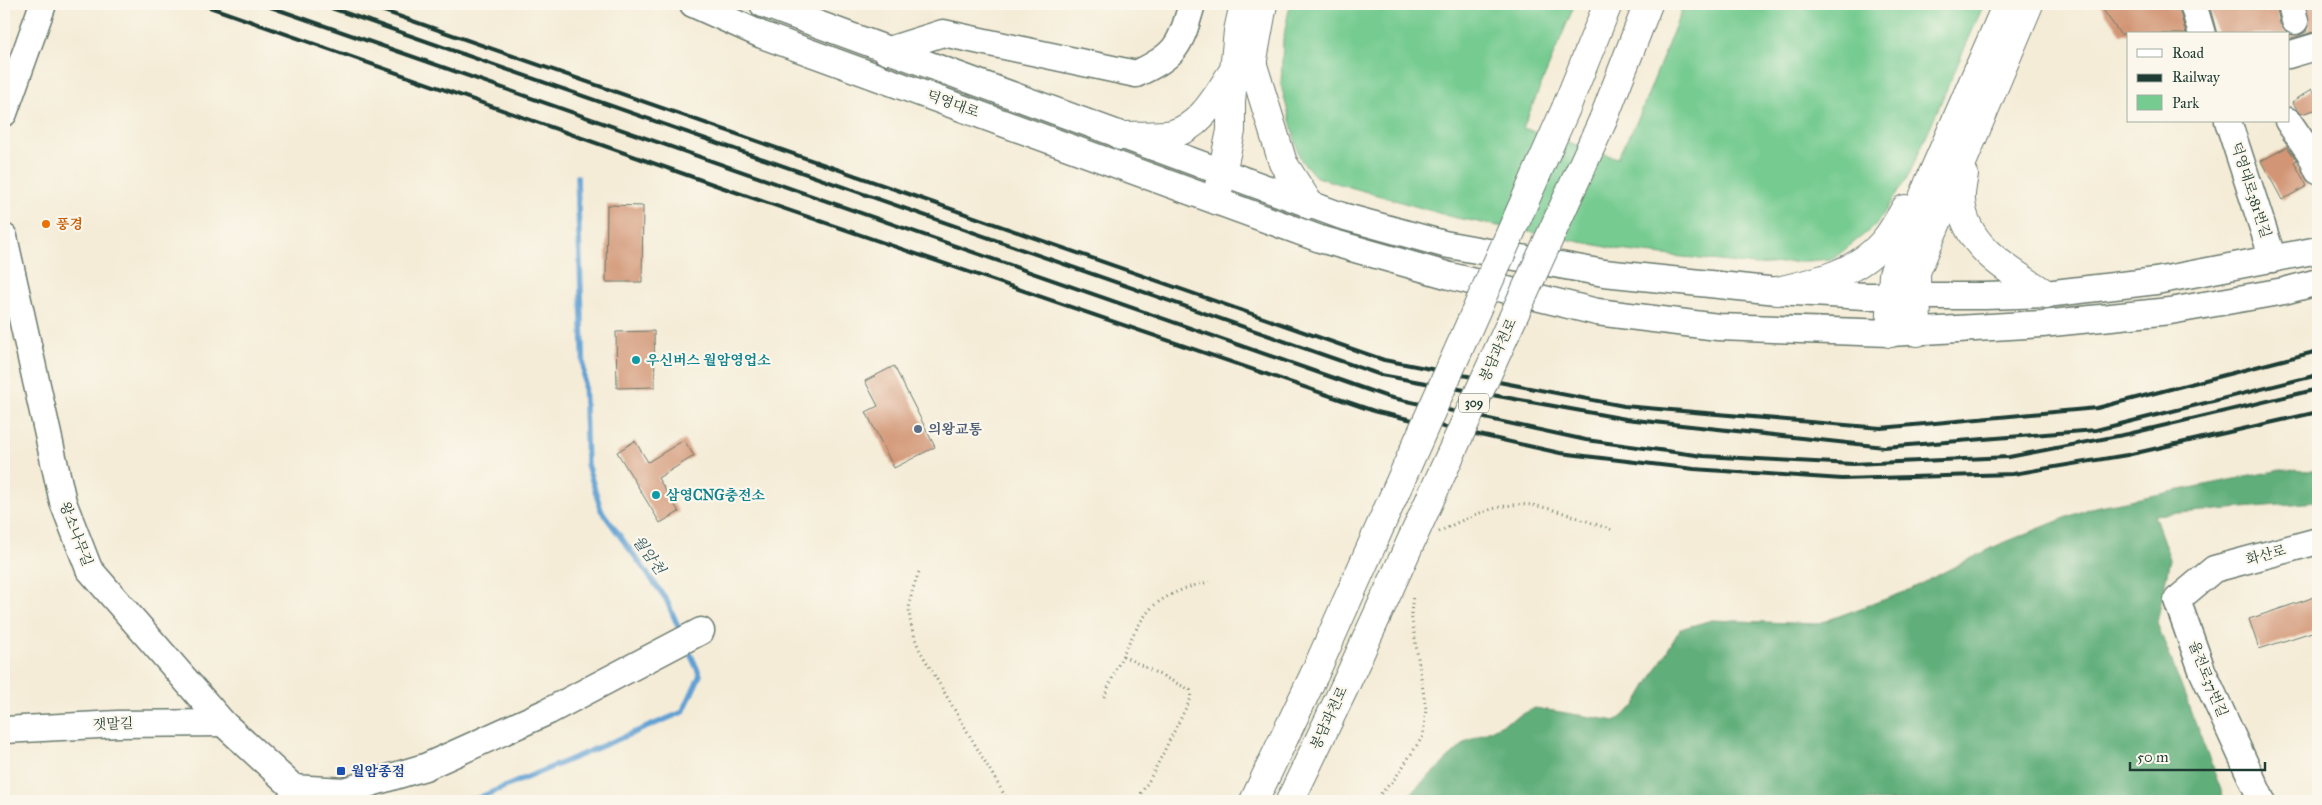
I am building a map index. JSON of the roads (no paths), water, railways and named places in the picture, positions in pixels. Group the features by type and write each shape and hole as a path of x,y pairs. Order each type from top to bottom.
{"highway":[{"path":"1216,200 1224,174 1232,131 1246,102 1238,31 1244,4"},
{"path":"1121,136 1173,134 1189,126 1207,110 1243,66 1263,4"},
{"name":"309","path":"1254,801 1315,673 1566,108 1608,4"},
{"name":"봉담과천로","path":"1290,801 1345,686 1603,120 1648,4"},
{"path":"1917,332 1904,296 1892,274 1930,180 2007,4"},
{"path":"1890,333 1904,296 1966,157 2029,4"},
{"path":"1243,66 1283,163 1310,205"},
{"path":"1966,157 1961,200 1968,228 1985,251 2046,294"},
{"path":"1776,290 1813,283 1853,268 1886,240 1909,202 1930,180"}],"street":[{"path":"4,109 43,4"},
{"name":"덕영대로","path":"692,4 762,35 1330,242 1450,276 1597,312 1718,327 1890,333 1917,332 2042,324 2170,311 2284,292 2318,282"},
{"name":"덕영대로","path":"763,4 886,51 1310,205 1444,244 1604,272 1776,290 1904,296 2046,294 2156,282 2318,250"},
{"path":"886,51 943,32 1136,74 1163,62 1182,38 1192,4"},
{"path":"2194,4 2201,32"},
{"path":"2290,54 2318,46"},
{"name":"덕영대로381번길","path":"2228,122 2273,259"},
{"path":"2289,122 2310,153 2318,171"},
{"name":"왕소나무길","path":"4,237 63,502 88,569 223,723 300,795"},
{"name":"화산로","path":"2214,569 2318,541"},
{"name":"율전로37번길","path":"2214,569 2177,600 2202,670 2262,801"},
{"path":"300,795 344,791 425,767 550,711 701,631"},
{"name":"잿말길","path":"4,730 118,724 223,723"}],"waterway":[{"name":"월암천","path":"577,177 587,464 601,510 666,599 681,633"},
{"name":"월암천","path":"471,801 683,712 700,675 687,647"}],"railway":[{"path":"201,4 721,187 1377,412 1560,453 1694,469 1842,479 2013,474 2127,455 2318,412"},
{"path":"262,4 1388,397 1586,440 1703,456 1853,464 2009,457 2128,434 2318,389"},
{"path":"320,4 1381,375 1626,419 1884,447 2096,430 2318,375"},
{"path":"364,4 1384,360 1624,406 1881,428 2097,408 2318,351"}],"place":[{"name":"풍경","path":"46,224"},
{"name":"우신버스 월암영업소","path":"636,360"},
{"name":"의왕교통","path":"918,429"},
{"name":"삼영CNG충전소","path":"656,495"},
{"name":"월암종점","path":"341,771"}]}
